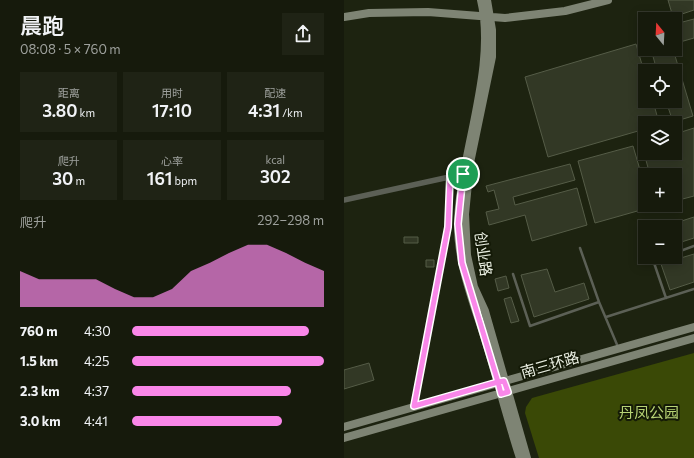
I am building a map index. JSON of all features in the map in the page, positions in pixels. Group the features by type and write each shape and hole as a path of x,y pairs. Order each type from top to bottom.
{"street":[{"name":"创业路","path":"481,0 492,30 492,57 470,163 465,214 467,256 474,287 484,311 520,458"},
{"name":"创业路","path":"487,0 485,48 478,102 463,174 458,224 462,263 501,382"},
{"path":"344,17 369,13 428,12 505,18 565,11 608,0"},
{"path":"344,200 463,174"},
{"path":"414,406 448,227 450,177"},
{"name":"南三环路","path":"344,427 694,327"},
{"name":"南三环路","path":"344,438 694,338"},
{"name":"创业路","path":"504,393 527,458"}],"lane":[{"path":"682,250 694,246"},
{"path":"580,248 599,302 619,348"},
{"path":"655,264 666,298"},
{"path":"513,274 530,326 599,302"},
{"path":"606,318 694,289"}],"green space":[{"name":"丹凤公园","path":"694,353 694,458 539,458 525,413 526,407 532,398"}],"building":[{"path":"668,0 694,0 694,10 682,14 682,12 672,12"},
{"path":"694,19 694,38 682,41 682,22"},
{"path":"636,44 638,56 639,56 642,64 638,64 638,108 655,108 657,116 638,116 638,131 548,157 525,77"},
{"path":"653,56 675,56 677,64 655,64"},
{"path":"682,79 693,116 682,119 682,116 671,116 668,108 682,108"},
{"path":"694,128 694,196 682,199 682,168 648,168 646,160 682,160 682,132"},
{"path":"633,146 639,168 638,168 638,211 595,223 578,161"},
{"path":"570,164 575,180 513,197 515,205 577,188 587,225 532,241 525,215 489,225 486,212 499,209 494,190 488,192 486,186"},
{"path":"694,217 694,238 682,242 682,221"},
{"path":"404,237 418,237 418,243 404,243"},
{"path":"694,254 694,282 670,290 661,264 682,264 682,258"},
{"path":"426,260 434,260 434,267 426,267"},
{"path":"547,269 555,292 584,283 589,299 534,317 521,275"},
{"path":"506,276 509,288 498,291 495,279"},
{"path":"511,297 519,321 511,323 504,299"},
{"path":"369,363 374,380 344,389 344,370"}],"route":[{"path":"463,174 450,177 448,227 417,382 414,406 498,382 501,394 508,392 504,381 498,382 462,263 458,224 463,174"}]}
